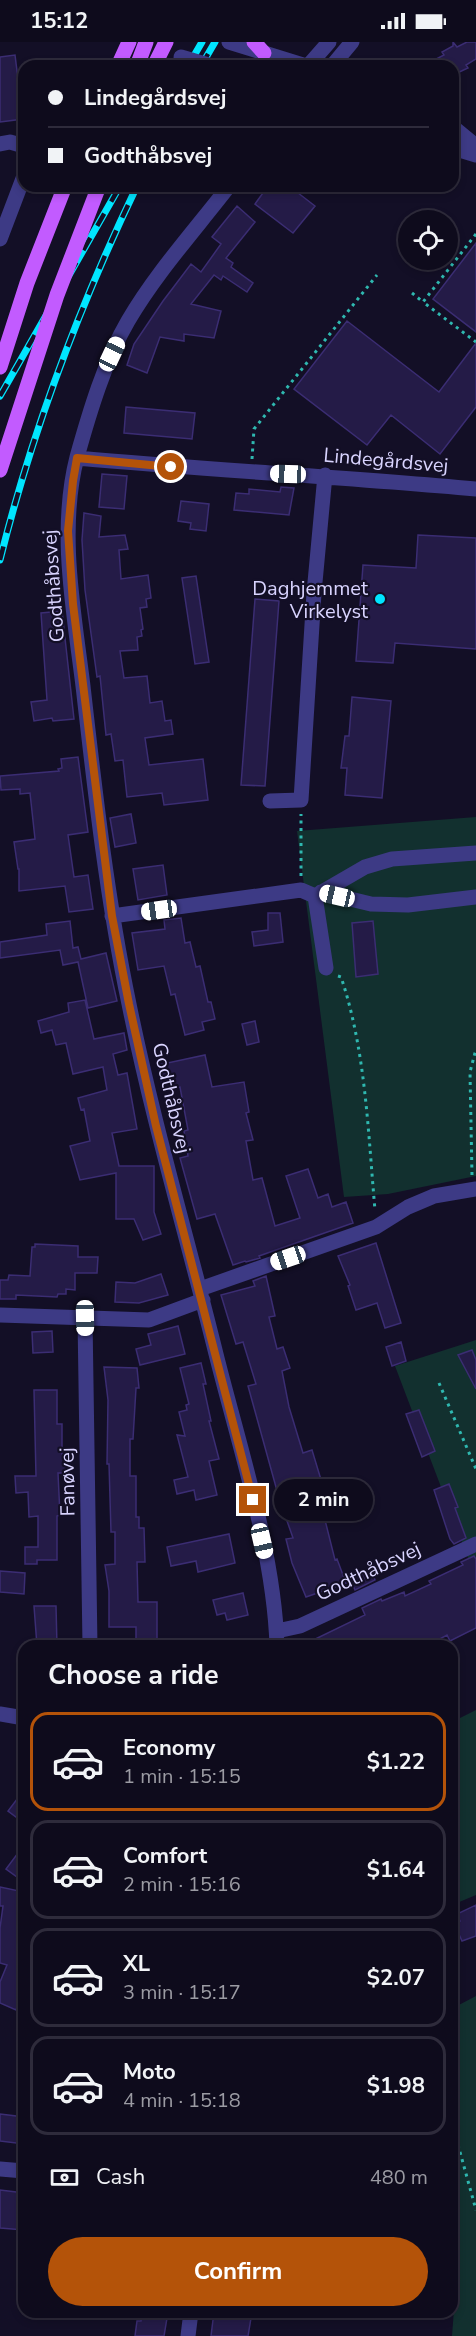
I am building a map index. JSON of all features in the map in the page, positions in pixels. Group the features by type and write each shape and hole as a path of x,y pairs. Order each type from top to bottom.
{"main road":[{"path":"121,60 129,42"},
{"path":"142,60 154,44"},
{"path":"154,44 154,60"},
{"path":"0,367 27,283 63,192"},
{"path":"0,470 57,296 96,192"}],"street":[{"path":"230,42 259,47 292,60"},
{"path":"312,60 329,42"},
{"path":"337,60 352,42"},
{"path":"154,44 191,60"},
{"path":"459,132 476,146"},
{"path":"0,144 10,142 18,144"},
{"path":"459,150 476,155"},
{"path":"0,239 18,192"},
{"name":"Godthåbsvej","path":"224,192 127,322 112,354 77,458 73,481 68,531 73,604 112,916 156,1126 201,1294 272,1582 277,1638 476,1544"},
{"name":"Lindegårdsvej","path":"77,458 251,472 325,475 476,489"},
{"path":"270,801 301,800 314,593 325,475"},
{"path":"312,893 365,867 383,862 476,853"},
{"path":"112,916 312,893 370,904 408,905 476,897"},
{"path":"312,893 326,969"},
{"path":"0,1316 149,1320 201,1294 376,1227 408,1207 434,1196 475,1190"},
{"name":"Fanøvej","path":"85,1318 90,1640"},
{"path":"0,1714 18,1717"},
{"path":"0,2169 18,2170"},
{"path":"188,2336 190,2318"}],"path":[{"path":"423,302 476,234"},
{"path":"251,472 254,429 377,275"},
{"path":"412,293 476,342"},
{"path":"301,800 312,893"},
{"path":"326,969 341,978 352,1010 365,1101 376,1227"},
{"path":"475,1190 470,1160 470,1072 476,1049"},
{"path":"439,1383 476,1469"},
{"path":"458,2145 476,2210"}],"green space":[{"path":"476,817 476,1176 388,1194 344,1197 297,831"},
{"path":"476,1340 476,1579 395,1366"},
{"path":"476,1710 476,1895 458,1902 458,1719"},
{"path":"476,1996 476,2336 452,2336 453,2318 458,2318 458,2005"}],"building":[{"path":"453,42 457,47 467,42 476,42 476,59 466,65 468,68 459,72 459,60 434,60 444,55 442,52 453,46"},
{"path":"15,55 18,79 18,120 0,122 0,57"},
{"path":"264,192 297,192 315,206 293,233 255,204"},
{"path":"237,206 255,222 226,258 233,263 231,267 253,283 247,292 223,276 221,280 214,275 191,304 221,311 214,338 184,334 184,341 160,337 147,373 127,365 134,344 191,264 201,272 221,244 212,237"},
{"path":"476,243 476,332 433,299 455,270 458,270 458,266"},
{"path":"347,321 439,392 476,343 476,407 440,454 391,415 367,445 294,389"},
{"path":"126,407 195,413 192,439 124,433"},
{"path":"102,474 127,476 124,509 99,507"},
{"path":"281,487 294,488 289,515 234,510 236,493 249,494 249,489 280,492"},
{"path":"181,501 209,504 206,531 190,529 191,523 178,521"},
{"path":"84,513 101,516 99,537 125,535 128,549 119,550 121,579 148,575 151,598 146,599 147,607 140,608 143,629 141,630 142,636 137,637 138,650 120,651 124,678 147,676 150,703 162,701 165,721 171,720 173,734 145,738 149,765 203,759 208,800 164,805 162,793 127,797 123,760 115,761 111,734 106,735 100,676 97,677 85,590 82,540"},
{"name":"Daghjemmet Virkelyst","path":"418,535 476,538 476,649 395,643 393,663 356,661 363,565 416,568"},
{"path":"196,576 209,662 195,664 182,578"},
{"path":"255,599 279,601 265,786 241,785"},
{"path":"62,611 74,719 53,721 52,718 34,721 31,702 47,700 41,613"},
{"path":"352,697 391,701 382,798 345,795 347,768 341,768 345,736 349,736"},
{"path":"78,757 88,832 68,835 74,877 88,875 93,909 69,912 65,886 19,891 19,869 14,842 35,839 30,793 20,794 20,789 1,790 0,776 59,771 58,769 62,768 61,759"},
{"path":"131,814 136,843 115,847 110,818"},
{"path":"163,865 167,895 138,900 133,869"},
{"path":"268,913 280,913 283,942 254,946 252,932 268,930"},
{"path":"181,918 185,943 190,942 196,967 200,966 208,1002 211,1002 215,1019 202,1022 204,1030 185,1035 175,994 171,995 164,966 138,970 132,933 165,929 164,920"},
{"path":"70,921 73,948 78,947 81,959 106,953 117,1001 88,1008 78,962 63,965 60,950 0,958 0,942 47,935 46,924"},
{"path":"373,921 378,974 356,977 352,923"},
{"path":"85,1000 94,1039 124,1033 127,1050 113,1054 118,1075 127,1073 137,1129 112,1133 119,1166 154,1166 154,1212 161,1234 143,1240 134,1219 116,1219 116,1173 80,1180 70,1146 90,1141 84,1109 81,1110 78,1098 107,1090 103,1067 73,1074 66,1043 56,1045 52,1030 41,1033 38,1021 69,1012 68,1003"},
{"path":"255,1021 259,1042 247,1045 242,1024"},
{"path":"205,1055 212,1087 244,1082 249,1112 246,1113 253,1140 246,1141 253,1180 262,1178 275,1226 300,1218 286,1176 308,1169 318,1198 328,1194 332,1207 346,1202 353,1223 259,1256 260,1258 233,1265 215,1214 197,1219 180,1158 188,1156 184,1131 188,1130 180,1087 163,1090 158,1065"},
{"path":"376,1243 401,1323 385,1328 377,1303 356,1310 348,1286 350,1285 338,1256"},
{"path":"35,1244 78,1246 78,1257 98,1257 97,1273 75,1273 75,1290 66,1289 66,1294 58,1294 57,1297 16,1295 16,1299 0,1299 0,1280 8,1280 9,1275 30,1276 32,1247 35,1247"},
{"path":"161,1274 168,1295 139,1303 115,1302 116,1282 135,1283"},
{"path":"266,1276 275,1316 269,1317 277,1349 283,1347 290,1368 282,1371 289,1407 303,1453 312,1450 322,1483 313,1486 324,1516 335,1560 337,1559 346,1583 306,1597 292,1563 286,1539 293,1538 279,1498 248,1386 256,1384 243,1342 236,1344 221,1295 255,1286 253,1281"},
{"path":"178,1326 185,1354 140,1365 136,1349 151,1345 148,1334"},
{"path":"52,1331 53,1352 33,1353 32,1332"},
{"path":"401,1342 406,1361 392,1366 386,1347"},
{"path":"472,1350 476,1360 476,1389 458,1355"},
{"path":"201,1363 206,1384 203,1384 211,1421 209,1421 219,1459 209,1461 217,1495 196,1500 194,1490 177,1494 174,1480 188,1477 177,1435 185,1436 179,1412 187,1410 186,1405 189,1404 180,1368"},
{"path":"104,1367 137,1368 139,1388 136,1388 133,1439 130,1439 130,1476 136,1476 136,1517 139,1517 139,1528 144,1528 145,1562 137,1562 138,1602 157,1602 157,1640 136,1640 136,1627 109,1627 109,1591 105,1565 115,1564 115,1532 111,1532 109,1464 107,1464 108,1400"},
{"path":"34,1390 57,1390 57,1424 62,1424 62,1454 69,1454 69,1473 58,1473 60,1515 57,1516 57,1560 37,1560 37,1564 25,1564 25,1547 38,1547 38,1516 29,1517 28,1492 16,1493 15,1476 36,1476"},
{"path":"419,1410 435,1451 422,1457 406,1414"},
{"path":"449,1484 466,1538 454,1544 450,1539 434,1490"},
{"path":"229,1534 235,1563 198,1572 196,1561 171,1566 167,1547"},
{"path":"474,1556 476,1559 476,1628 452,1640 447,1635 438,1640 313,1640 365,1615 362,1608 404,1592 405,1596 431,1584 429,1581 463,1565 461,1562"},
{"path":"0,1571 25,1573 24,1594 0,1592"},
{"path":"363,1573 365,1578 373,1575 375,1580 355,1590 350,1578"},
{"path":"243,1593 248,1615 227,1620 225,1613 217,1615 213,1600"},
{"path":"34,1606 56,1606 57,1640 37,1640"},
{"path":"18,1798 18,1818 8,1811"},
{"path":"18,1853 18,1878 6,1869"},
{"path":"0,1887 18,1891 18,2004 16,2010 0,2003 0,1982 7,1965 0,1963 0,1928 3,1906 0,1906"},
{"path":"476,1905 476,1936 462,1941 458,1932 458,1922 460,1921 458,1914"},
{"path":"0,2114 18,2116 18,2143 0,2141"},
{"path":"0,2190 18,2192 18,2230 0,2228"},
{"path":"141,2318 167,2318 164,2336 135,2336 137,2321 141,2321"},
{"path":"213,2318 251,2318 248,2336 211,2336"}],"railway":[{"path":"192,60 202,42"},
{"path":"204,60 215,42"},
{"path":"0,396 117,192"},
{"path":"0,560 27,464 59,369 96,276 134,192"}],"place":[{"name":"Daghjemmet Virkelyst","path":"380,599"}],"route":[{"path":"171,467 77,458 68,531 73,604 102,846 112,916 129,1004 156,1126 253,1500"}]}
